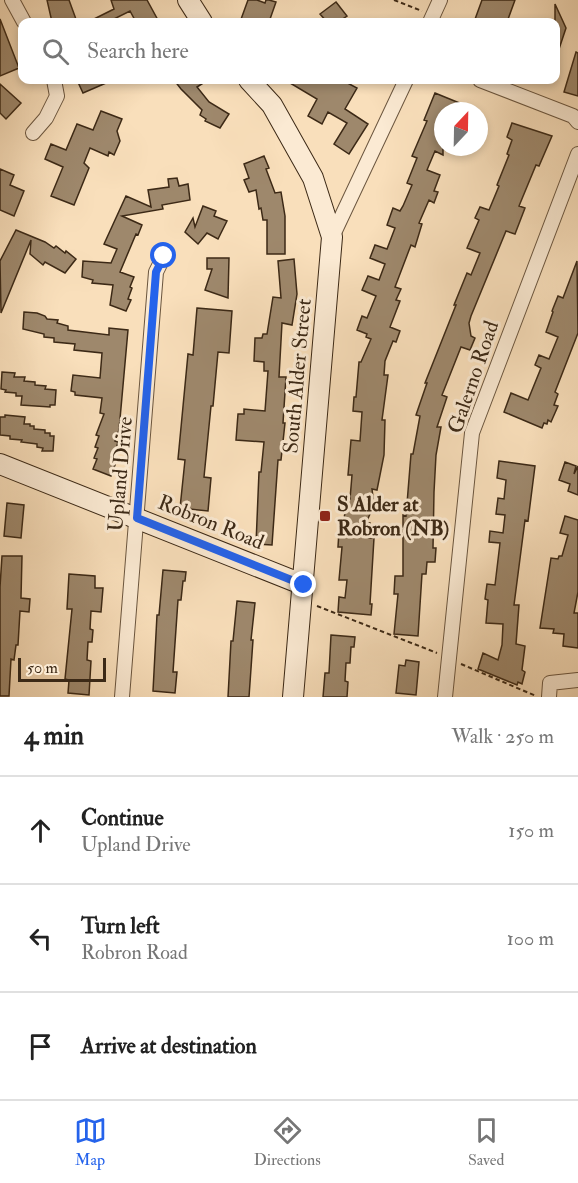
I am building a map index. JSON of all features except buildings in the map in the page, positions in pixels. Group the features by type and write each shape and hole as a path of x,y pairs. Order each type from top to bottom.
{"street":[{"path":"12,0 22,18"},
{"path":"188,0 199,18"},
{"path":"432,18 440,0"},
{"path":"33,133 46,118 57,96 55,84"},
{"name":"South Alder Street","path":"253,84 272,105 313,178 332,237 293,697"},
{"path":"332,237 404,84"},
{"path":"490,84 573,116 578,122"},
{"name":"Galerno Road","path":"445,697 472,433 578,154"},
{"name":"Upland Drive","path":"122,697 156,272 164,256"},
{"name":"Robron Road","path":"0,464 137,518 303,593"},
{"path":"549,697 550,683 578,680"}],"path":[{"path":"394,0 430,18"},
{"path":"303,593 539,697"}],"place":[{"name":"S Alder at Robron (NB)","path":"325,516"}],"route":[{"path":"164,256 156,272 137,518 304,585"}]}
